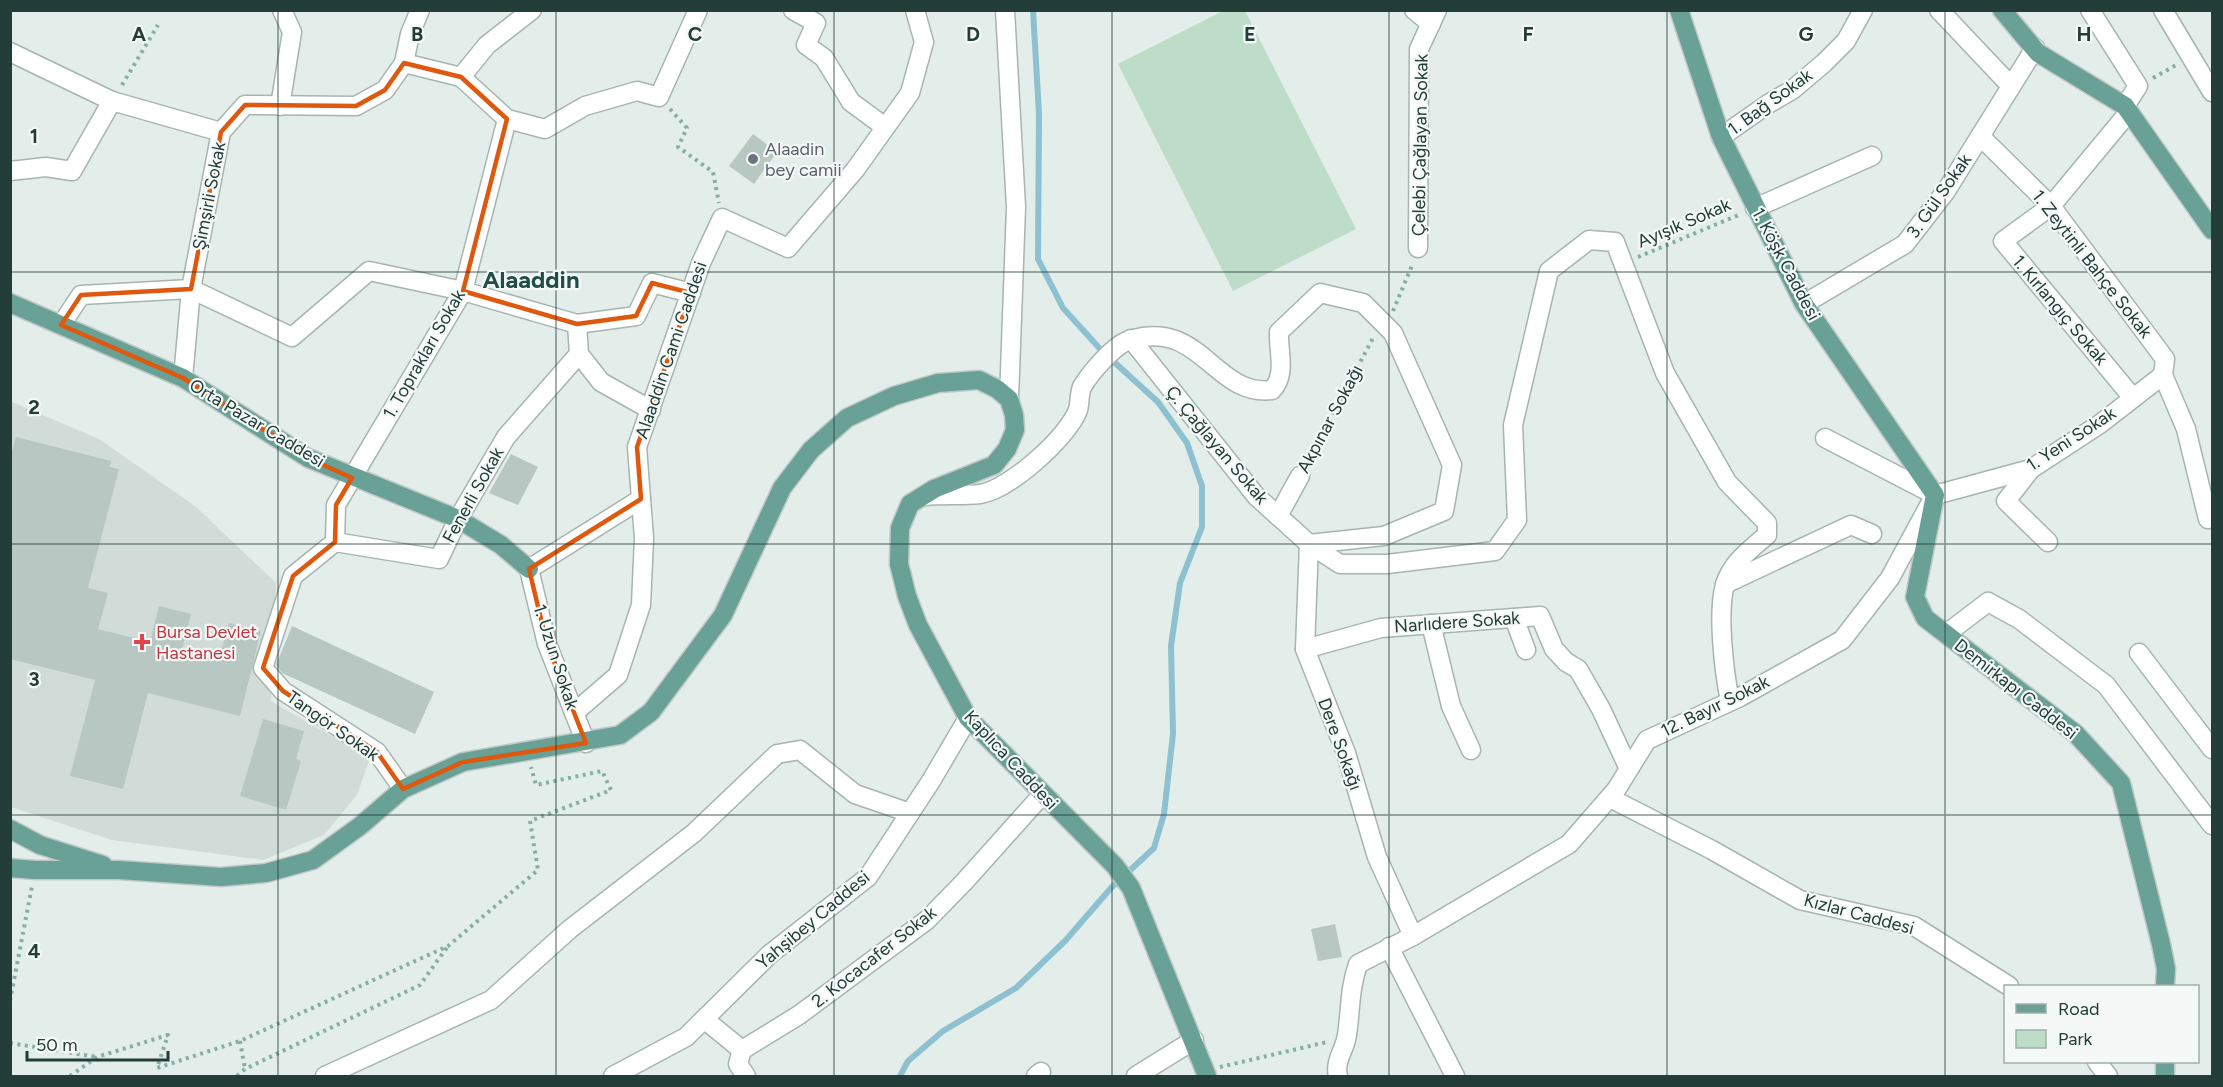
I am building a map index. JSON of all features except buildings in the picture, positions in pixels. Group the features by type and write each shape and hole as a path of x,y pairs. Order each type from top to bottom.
{"main road":[{"name":"1. Köşk Caddesi","path":"1679,10 1721,138 1804,304 1935,495"},
{"path":"2002,10 2035,48 2127,109 2212,230"},
{"name":"Orta Pazar Caddesi","path":"10,303 183,378 308,458 352,478 458,519 501,546 529,569"},
{"path":"10,868 119,870 221,877 266,873 313,860 360,826 403,789 462,762 586,743 620,735 651,712 723,615 782,488 811,450 847,418 894,396 938,383 979,380 997,388 1010,399"},
{"name":"Kaplıca Caddesi","path":"1010,399 1015,430 1007,449 994,465 922,496 910,504 900,528 899,564 918,626 968,718 1115,866 1131,888 1206,1074"},
{"name":"Demirkapı Caddesi","path":"1935,495 1916,597 1925,618 2076,734 2121,783 2161,944 2166,969 2165,985"},
{"path":"10,829 40,845 119,870"}],"street":[{"path":"280,106 292,32 282,10"},
{"path":"420,10 410,34 404,63 461,77 507,119 545,129 585,106 638,90 659,97 699,10"},
{"path":"461,77 488,45 532,10"},
{"path":"793,10 816,23 806,45 824,58 851,102 885,127"},
{"path":"722,218 788,248 855,170 910,93 924,42 915,10"},
{"path":"1005,10 1017,207 1010,399"},
{"path":"1414,10 1434,17"},
{"name":"1. Bağ Sokak","path":"1721,138 1768,104 1792,90 1824,63 1846,41 1863,10"},
{"path":"1939,10 2011,86"},
{"path":"2051,206 2127,109 2138,86 2090,10"},
{"path":"2163,10 2212,92"},
{"name":"Çelebi Çağlayan Sokak","path":"1418,248 1419,49 1434,17"},
{"name":"3. Gül Sokak","path":"1804,304 1905,244 1946,191 2035,48"},
{"path":"10,52 112,101 221,132"},
{"name":"Şimşirli Sokak","path":"183,378 191,289 221,132 245,105 356,106 385,90 404,63"},
{"path":"10,171 46,167 72,171 112,101"},
{"name":"1. Toprakları Sokak","path":"352,478 463,291 507,119"},
{"name":"1. Zeytinli Bahçe Sokak","path":"1980,136 2051,206 2164,359 2163,375 2186,429 2208,519"},
{"path":"1755,208 1872,156"},
{"name":"1. Kırlangıç Sokak","path":"2051,206 2003,241 2133,398"},
{"name":"Alaaddin Cami Caddesi","path":"574,713 618,675 641,605 644,538 637,447 701,263 722,218"},
{"name":"Ç. Çağlayan Sokak","path":"1117,348 1256,496 1309,544 1340,564 1387,564 1495,551 1517,520 1513,425 1549,271 1589,240 1615,242 1623,264"},
{"path":"1623,264 1665,374 1727,482 1767,523 1767,535 1739,560 1725,584 1722,631 1725,675 1730,701"},
{"path":"61,325 81,295 191,289 292,337 369,271 463,291 577,324 636,316 652,283 691,292"},
{"path":"922,496 981,494 1014,480 1062,431 1078,411 1082,388 1117,348 1165,335 1180,340 1240,386 1258,392 1272,390 1280,381 1279,332 1320,293 1363,303 1384,318 1393,333 1452,465 1444,511 1384,536 1309,544"},
{"path":"577,324 579,354 601,382 651,410"},
{"name":"Fenerli Sokak","path":"335,543 439,559 458,519 506,437 579,354"},
{"name":"1. Yeni Sokak","path":"1935,495 2031,469 2100,424 2163,375"},
{"path":"1825,438 1935,495"},
{"path":"2031,469 2006,501 2048,542"},
{"name":"Akpınar Sokağı","path":"1278,516 1300,476"},
{"path":"335,543 336,505 352,478"},
{"name":"12. Bayır Sokak","path":"1347,1037 1350,989 1358,964 1413,936 1569,844 1610,798 1647,740 1730,701 1842,640 1890,578 1935,495"},
{"path":"529,569 641,499"},
{"path":"1725,584 1851,525 1872,534"},
{"name":"Tangör Sokak","path":"335,543 293,576 263,668 283,692 377,752 403,789"},
{"name":"Dere Sokağı","path":"1309,544 1305,648 1346,753 1377,857 1413,936"},
{"name":"1. Uzun Sokak","path":"529,569 547,644 586,743"},
{"path":"1946,634 1988,602 2019,619 2106,685 2212,825"},
{"name":"Narlıdere Sokak","path":"1305,648 1381,628 1540,616 1554,649 1566,662 1578,669 1590,688 1629,769"},
{"path":"1514,618 1526,650"},
{"path":"1431,624 1451,706 1471,750"},
{"path":"2139,653 2212,749"},
{"name":"Yahşibey Caddesi","path":"613,1077 686,1037 770,954 868,877 968,718"},
{"path":"325,1077 491,1000 570,929 694,833 777,754 800,750 855,794 910,813"},
{"name":"2. Kocacafer Sokak","path":"742,1050 799,1015 927,920 1042,795"},
{"name":"Kızlar Caddesi","path":"1610,798 1712,850 1800,900 1914,926 2006,985"},
{"path":"1389,947 1455,1077"},
{"path":"704,1019 742,1050 738,1064 747,1077"},
{"path":"1338,1077 1336,1068 1347,1037"},
{"path":"1136,1077 1194,1040"},
{"path":"2098,1063 2108,1077"}],"path":[{"path":"112,101 158,25"},
{"path":"2138,86 2191,57"},
{"path":"659,97 687,128 678,147 713,172 722,218"},
{"name":"Ayışık Sokak","path":"1623,264 1755,208"},
{"name":"Akpınar Sokağı","path":"1300,476 1384,318 1394,310 1408,280 1418,248"},
{"path":"70,1077 97,1057 168,1035 157,1068 240,1041 448,945 538,870 530,821 611,790 602,771 536,785 527,752"},
{"path":"10,1001 35,870"},
{"path":"237,1077 245,1069 420,985 448,945"},
{"path":"1206,1074 1347,1037"},
{"path":"240,1041 245,1069"},
{"path":"10,1042 97,1057"}],"highlighted area":[{"path":"404,63 461,77 507,119 463,291 577,324 636,316 652,283 691,293 637,447 641,499 529,569 547,644 586,743 463,762 403,789 377,752 283,691 263,668 293,576 335,542 336,505 352,478 308,458 183,378 61,325 81,295 191,289 221,132 245,105 356,106 385,90"}],"shaded area":[{"name":"Bursa Devlet Hastanesi","path":"10,401 99,439 195,506 276,583 271,701 370,758 357,795 324,835 263,860 112,840 11,807"}],"green space":[{"path":"1225,10 1245,11 1356,229 1233,291 1118,64"}],"waterway":[{"path":"900,1076 908,1061 943,1031 1016,988 1065,941 1111,888 1154,848 1164,814 1173,734 1171,646 1180,583 1202,527 1202,486 1187,443 1158,402 1102,351 1063,308 1038,259 1039,114 1033,10"}],"place":[{"name":"Alaadin bey camii","path":"753,159"},
{"name":"Bursa Devlet Hastanesi","path":"142,642"}],"district":[{"name":"Alaaddin","path":"531,279"}]}
